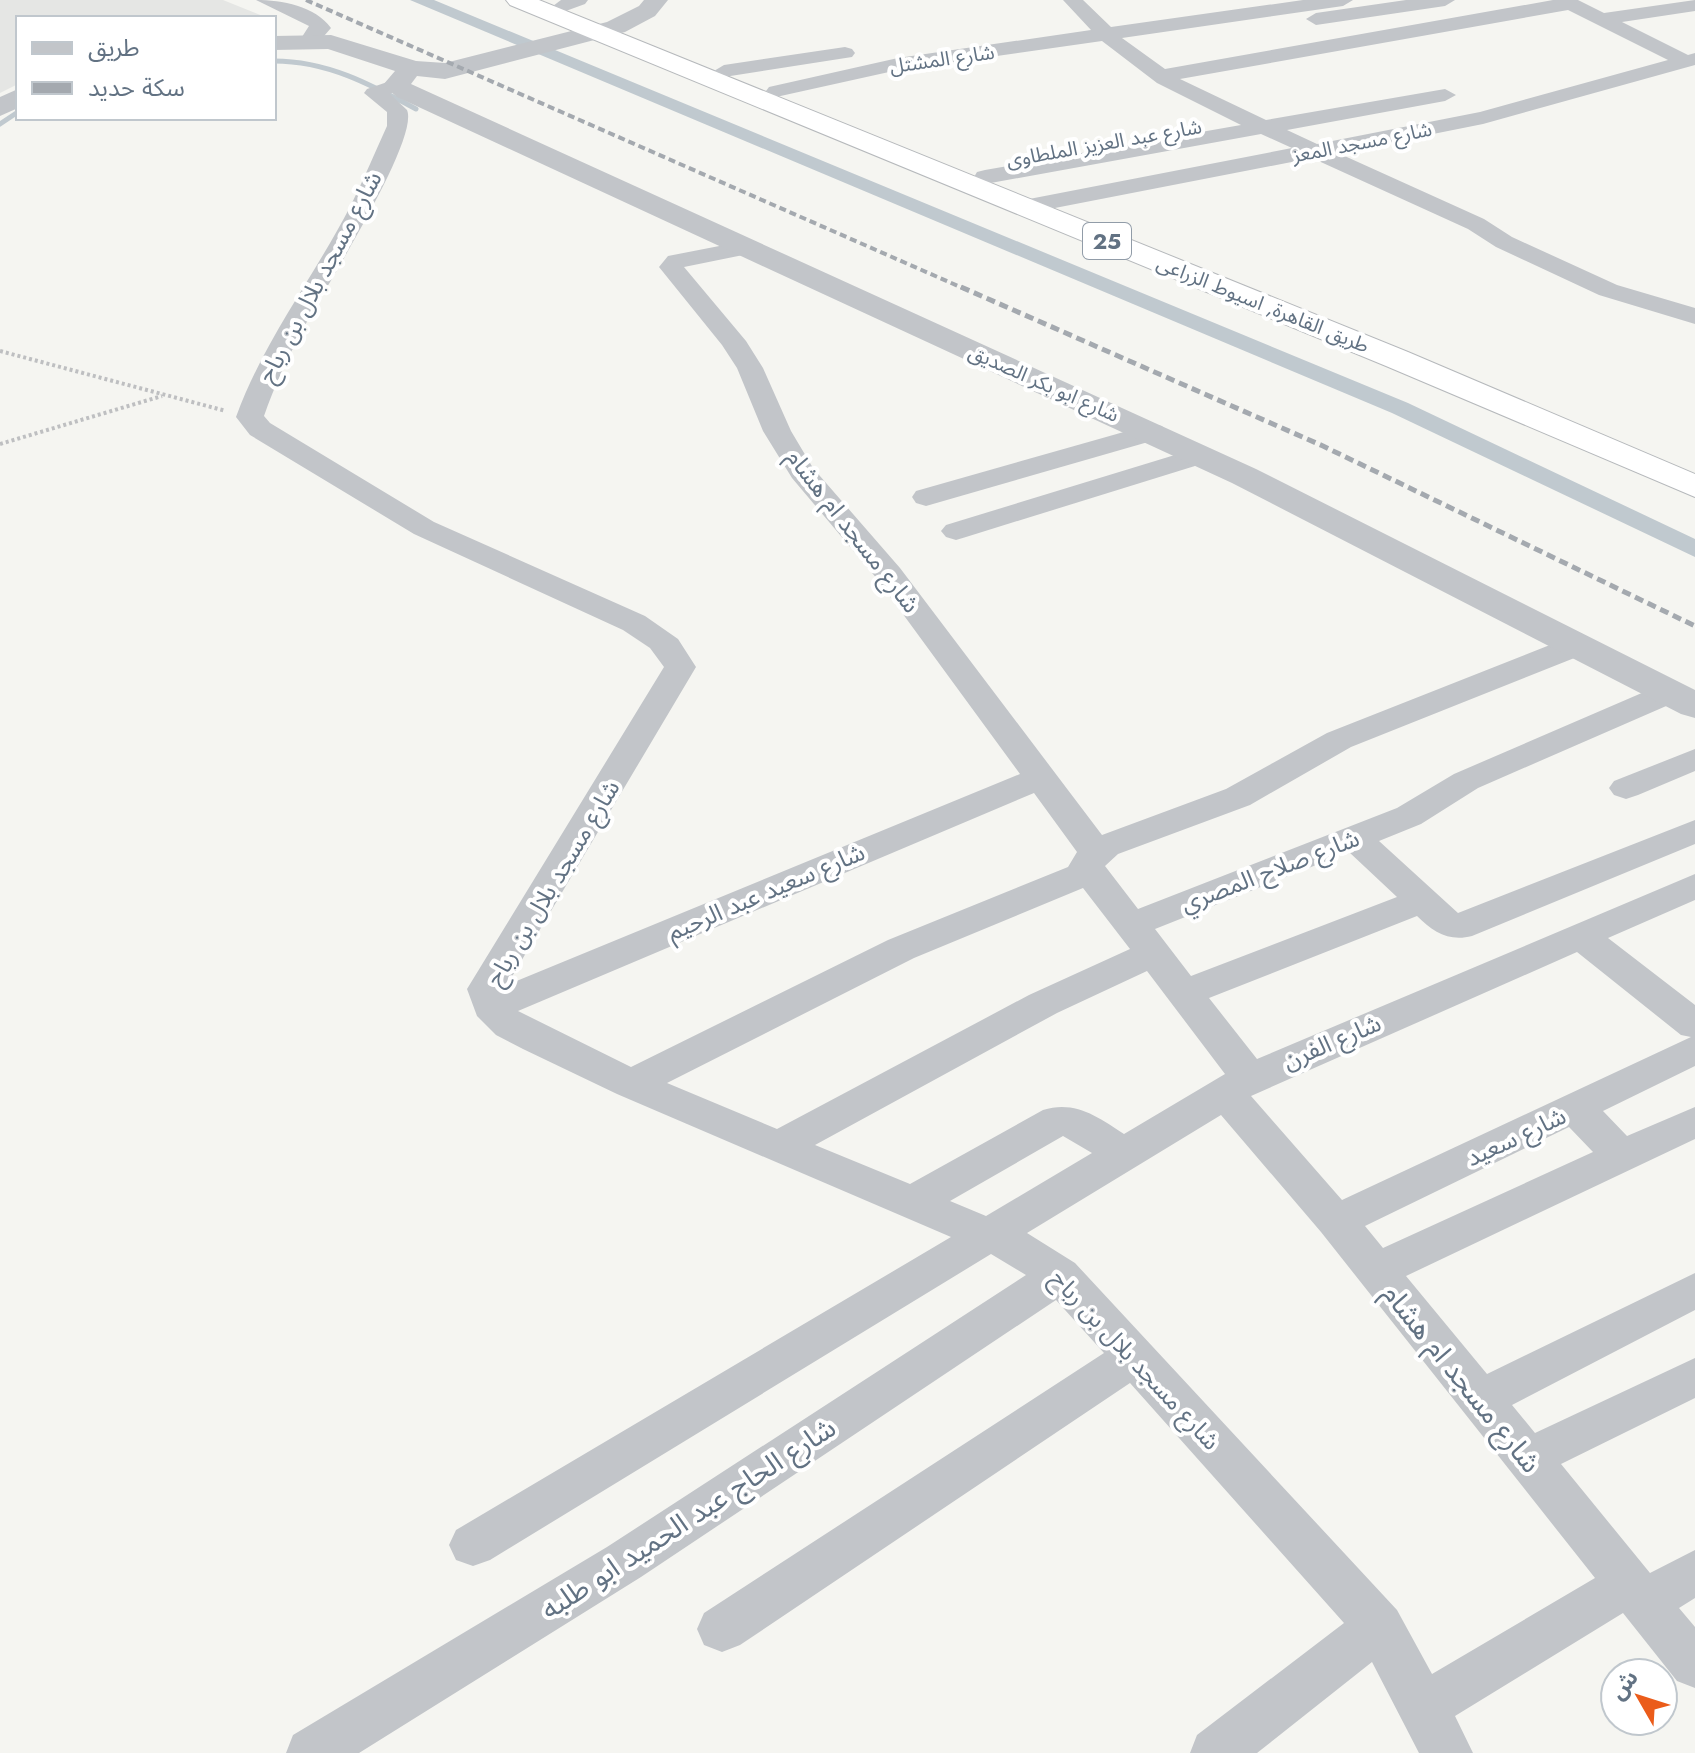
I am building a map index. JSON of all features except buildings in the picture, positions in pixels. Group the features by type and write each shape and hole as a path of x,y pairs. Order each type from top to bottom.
{"highway":[{"name":"طريق القاهرة, اسيوط الزراعى","path":"518,0 587,36 1036,204 1532,407 1695,468"},
{"name":"طريق القاهرة, اسيوط الزراعى","path":"563,2 587,36 724,71 975,173 1036,204"},
{"name":"طريق القاهرة, اسيوط الزراعى","path":"1532,407 1695,487"}],"street":[{"path":"266,0 316,22 321,28 310,40"},
{"path":"276,46 334,57 390,84 451,78 587,36 647,11 654,0"},
{"path":"1073,0 1109,36 1191,94 1312,152 1476,224 1504,242 1608,290 1695,316"},
{"name":"شارع المشتل","path":"776,91 898,64 1343,0"},
{"path":"1127,50 1445,0"},
{"path":"1162,76 1567,2 1689,60"},
{"path":"1603,19 1695,5"},
{"path":"724,71 1088,18"},
{"path":"1632,34 1664,30"},
{"path":"276,46 310,40 348,45 428,71 482,68"},
{"name":"شارع مسجد المعز","path":"1036,204 1513,111 1689,60"},
{"name":"شارع ابو بكر الصديق","path":"390,84 1201,455 1682,700"},
{"name":"شارع مسجد بلال بن رباح","path":"390,84 375,94 397,109 401,120 362,206 290,329 261,386 250,417 260,429 424,528 634,623 660,638 676,655 680,667 486,989 491,1007 510,1025 631,1084 1040,1259 1060,1275 1135,1356 1379,1626 1447,1753"},
{"name":"شارع عبد العزيز الملطاوى","path":"975,173 1253,123 1445,95"},
{"name":"شارع مسجد ام هشام","path":"745,248 677,261 671,267 733,341 750,368 777,431 802,472 889,574 1041,778 1142,939 1184,993 1237,1086 1336,1221 1695,1665"},
{"path":"926,497 1152,432"},
{"path":"956,531 1201,455"},
{"path":"631,1084 901,949 1064,883 1116,841 1238,797 1349,736 1576,646"},
{"name":"شارع صلاح المصري","path":"777,1147 1043,1004 1142,939 1355,838 1409,816 1466,781 1682,700"},
{"path":"1626,788 1695,759"},
{"name":"شارع سعيد عبد الرحيم","path":"491,1007 1041,778"},
{"path":"1355,838 1450,924 1464,926 1695,831"},
{"name":"شارع الفرن","path":"473,1545 1237,1086 1695,886"},
{"path":"1184,993 1422,901"},
{"path":"1580,935 1695,1025"},
{"name":"شارع سعيد","path":"1336,1221 1695,1050"},
{"path":"1576,1109 1622,1156"},
{"path":"912,1203 1057,1120 1078,1123 1122,1153"},
{"path":"1375,1271 1695,1122"},
{"name":"شارع الحاج عبد الحميد ابو طلبه","path":"312,1753 624,1562 1060,1275"},
{"path":"1479,1400 1695,1290"},
{"path":"722,1629 1135,1356"},
{"path":"1527,1459 1695,1377"},
{"path":"1424,1707 1638,1592 1695,1572"},
{"path":"1216,1753 1379,1626"}],"path":[{"path":"0,351 250,417"},
{"path":"0,444 163,395"}],"shaded area":[{"path":"0,0 223,0 263,16 16,16 16,85 0,93"}],"waterway":[{"path":"419,0 1400,408 1695,549"},
{"path":"276,61 312,65 348,76 416,109"},
{"path":"0,124 16,113"}],"railway":[{"path":"306,0 965,289"},
{"path":"961,287 1323,446 1695,626"}]}
